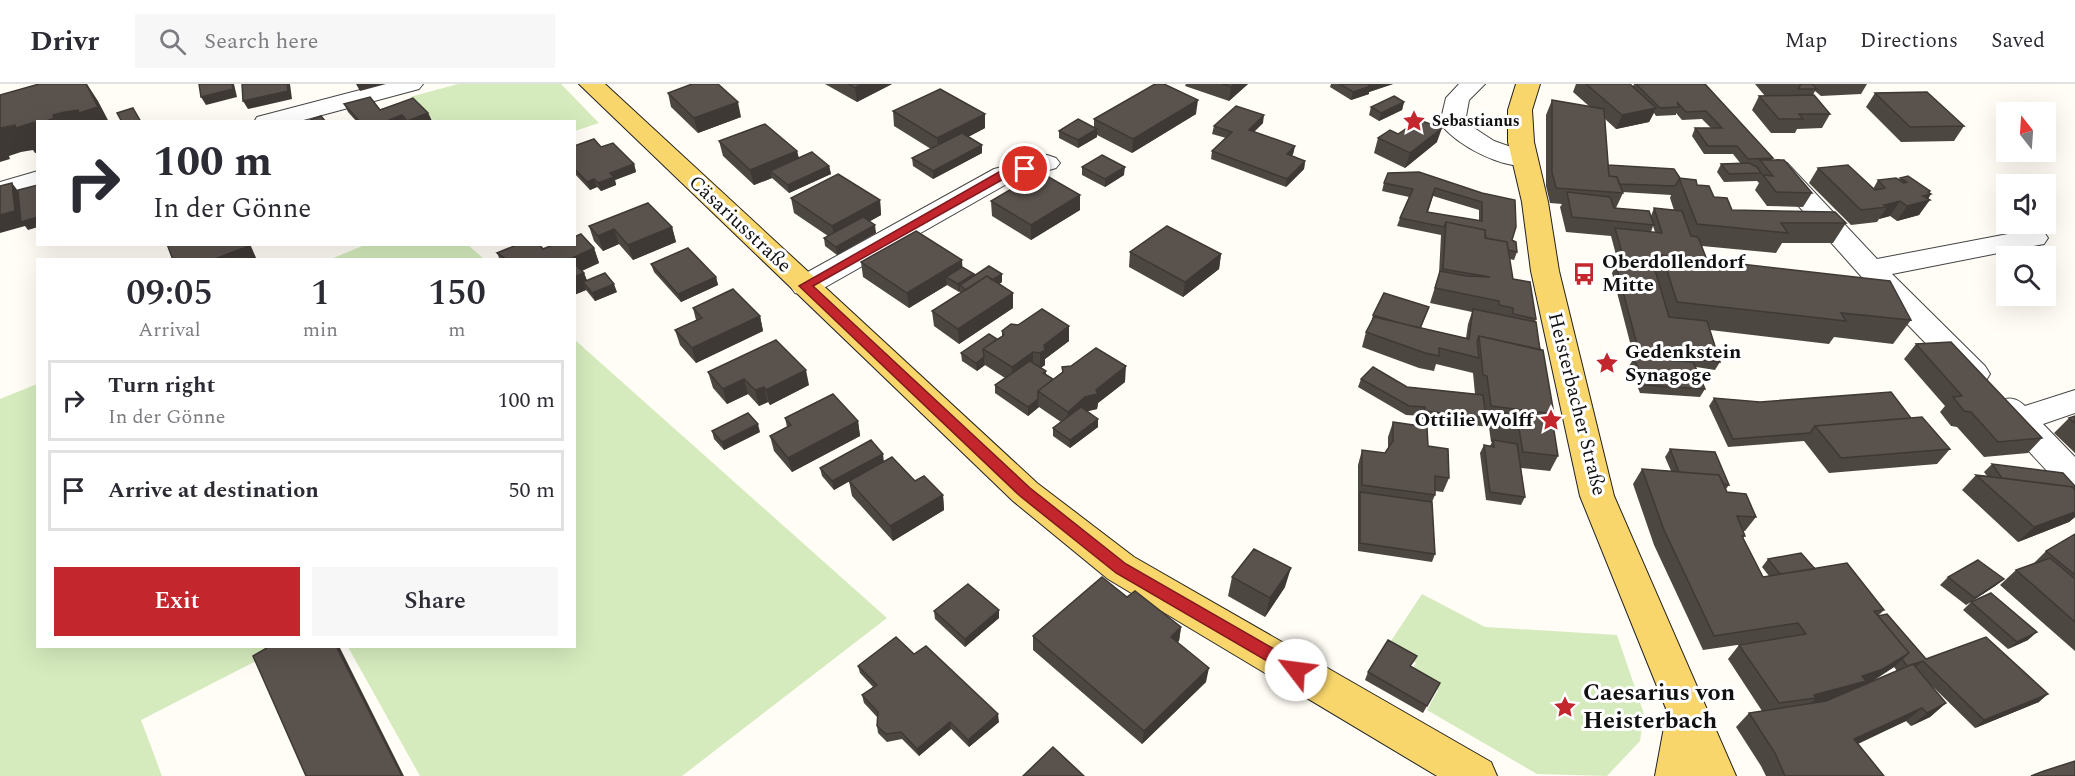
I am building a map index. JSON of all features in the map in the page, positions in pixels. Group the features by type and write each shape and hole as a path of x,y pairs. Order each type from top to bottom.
{"main road":[{"name":"Cäsariusstraße","path":"591,84 1025,492 1121,568 1476,776"},
{"name":"Heisterbacher Straße","path":"1526,84 1520,110 1525,160 1535,202 1545,271 1597,496 1715,776"},
{"path":"1676,776 1688,710"}],"street":[{"path":"274,120 411,84"},
{"path":"1473,84 1458,98 1452,123 1460,132 1501,153 1525,160"},
{"path":"1758,146 1870,269 2075,479"},
{"path":"805,286 1003,175 1047,164"},
{"path":"0,190 36,180"},
{"path":"1870,269 2034,238"},
{"path":"2019,420 2075,401"}],"green space":[{"path":"458,84 561,84 599,123 576,131 576,120 433,120 410,97"},
{"path":"362,246 469,246 483,258 333,258"},
{"path":"576,341 887,618 682,776 420,776 349,648 576,648"},
{"path":"36,384 36,648 281,648 141,720 162,776 0,776 0,399"},
{"path":"1422,594 1485,627 1617,635 1644,714 1640,741 1607,776 1537,774 1427,710 1438,690 1410,673 1416,663 1387,647"}],"building":[{"path":"39,84 86,84 98,107 79,113 78,110 53,115 54,118 49,120 36,120 36,124 35,122 16,128 15,125 0,128 0,95"},
{"path":"199,84 232,84 233,89 201,97"},
{"path":"242,84 287,84 288,91 243,101"},
{"path":"692,84 718,84 738,102 694,118 668,93"},
{"path":"848,84 862,84 855,88"},
{"path":"1155,84 1164,84 1198,100 1133,139 1094,119"},
{"path":"1340,84 1371,84 1369,85 1371,86 1353,92"},
{"path":"1586,84 1630,84 1656,108 1622,115"},
{"path":"1636,84 1705,84 1773,158 1748,159 1737,146 1708,146 1695,128 1722,128 1706,111 1686,112 1677,102 1679,107 1660,108"},
{"path":"1801,84 1812,84 1817,89 1798,89"},
{"path":"940,89 985,114 937,138 893,111"},
{"path":"1927,92 1964,126 1910,127 1875,93"},
{"path":"1814,95 1830,114 1799,114 1803,119 1779,119 1759,96"},
{"path":"1394,96 1404,102 1381,113 1371,107"},
{"path":"370,97 380,110 413,98 428,113 410,120 406,120 402,115 389,120 358,120 344,104"},
{"path":"1552,100 1604,109 1609,176 1617,177 1623,193 1556,188 1552,172"},
{"path":"1236,106 1264,115 1249,130 1295,146 1287,154 1305,161 1287,179 1212,151 1232,132 1214,126"},
{"path":"133,108 140,120 121,120 117,113"},
{"path":"321,116 324,120 310,120"},
{"path":"1078,119 1097,129 1078,140 1059,131"},
{"path":"1419,120 1442,128 1410,153 1378,138 1390,130 1398,134"},
{"path":"765,124 797,151 750,170 719,141"},
{"path":"962,133 982,145 933,171 912,158"},
{"path":"594,139 601,147 613,143 634,164 610,173 614,177 598,183 594,179 587,182 576,170 576,145"},
{"path":"812,152 829,166 788,185 770,171"},
{"path":"1102,155 1125,167 1105,179 1082,167"},
{"path":"1760,160 1784,160 1812,193 1776,192 1763,175 1773,176"},
{"path":"1749,163 1757,167 1761,173 1729,174 1721,164"},
{"path":"1608,165 1674,169 1680,178 1675,186 1619,184 1617,177 1609,176"},
{"path":"1848,165 1875,190 1885,188 1878,180 1896,178 1904,183 1907,182 1900,178 1908,176 1930,191 1928,192 1931,194 1923,196 1930,200 1907,206 1900,201 1884,205 1887,207 1861,210 1818,168"},
{"path":"1040,172 1080,195 1031,225 991,201"},
{"path":"1419,172 1482,193 1515,200 1516,227 1512,240 1516,242 1517,252 1508,250 1507,242 1486,238 1485,230 1446,222 1444,227 1400,218 1413,189 1384,183 1388,173","holes":["1435,188 1482,202 1482,221 1427,212"]},
{"path":"838,174 880,200 832,226 791,198"},
{"path":"1679,178 1696,180 1697,185 1709,186 1714,197 1727,198 1732,210 1835,212 1846,223 1781,223 1788,233 1697,224"},
{"path":"12,183 15,211 0,215 0,186"},
{"path":"36,186 36,218 21,222 18,190"},
{"path":"1567,192 1610,197 1614,208 1649,211 1654,225 1572,217"},
{"path":"648,203 672,227 628,245 614,229 598,236 589,226"},
{"path":"1654,208 1682,211 1691,236 1698,237 1707,260 1662,255 1655,270 1669,317 1707,321 1720,362 1639,352 1616,265 1626,267 1615,228 1662,233"},
{"path":"863,217 875,225 836,247 824,238"},
{"path":"1446,222 1485,230 1485,238 1507,242 1513,279 1530,282 1536,319 1513,314 1513,308 1499,305 1499,301 1435,288 1440,271 1466,276 1490,277 1443,269"},
{"path":"1167,226 1221,254 1185,282 1130,252"},
{"path":"916,231 962,260 907,293 861,262"},
{"path":"581,234 594,248 572,258 505,258 497,253 514,246 541,246 543,249 550,246 576,246 576,236"},
{"path":"168,246 249,246 217,258 172,258"},
{"path":"688,248 716,277 678,294 651,264"},
{"path":"1662,255 1890,281 1911,320 1841,313 1846,321 1677,302"},
{"path":"576,266 577,266 584,273 576,276"},
{"path":"989,266 1002,274 992,280 987,276 966,290 960,285"},
{"path":"962,267 974,274 958,284 946,277"},
{"path":"605,273 614,284 592,293 583,282"},
{"path":"987,276 1013,293 958,329 932,311"},
{"path":"733,289 760,316 692,348 675,330 702,318 693,308"},
{"path":"1384,293 1429,307 1420,328 1373,315"},
{"path":"1042,309 1069,326 1044,345 1045,350 1040,353 1033,352 1012,367 983,349 1004,335 1002,331 1011,324 1018,325"},
{"path":"1473,309 1536,322 1540,350 1479,336 1477,341 1479,358 1439,348 1439,356 1366,332 1374,317 1469,339"},
{"path":"989,334 997,339 983,349 984,357 976,363 961,353"},
{"path":"1479,336 1543,350 1554,414 1491,406 1487,376 1483,375"},
{"path":"776,340 806,370 766,390 764,387 755,390 744,379 723,389 708,372"},
{"path":"1951,342 2042,438 1998,442 1971,412 1964,411 1953,397 1962,396 1916,344"},
{"path":"1096,348 1126,366 1096,390 1098,394 1085,397 1068,412 1038,391 1063,372 1062,367 1071,366"},
{"path":"1634,358 1693,362 1705,389 1644,385"},
{"path":"1030,361 1046,371 1043,373 1053,379 1038,391 1038,399 1028,407 995,385"},
{"path":"1373,367 1407,387 1483,395 1486,418 1425,411 1425,407 1409,406 1361,379"},
{"path":"1891,392 1911,418 1815,426 1810,433 1733,439 1714,398 1760,402"},
{"path":"833,394 858,421 788,458 770,436 791,425 785,418"},
{"path":"1081,407 1098,419 1070,440 1053,428"},
{"path":"1496,412 1552,418 1558,456 1523,452 1519,429 1498,427"},
{"path":"748,413 758,424 722,442 712,431"},
{"path":"1922,417 1950,449 1841,458 1815,426"},
{"path":"1393,422 1427,427 1428,446 1448,449 1449,478 1435,476 1435,495 1362,485 1362,450 1385,453 1393,441"},
{"path":"871,440 883,454 832,481 820,468"},
{"path":"1493,440 1517,444 1525,497 1490,492 1484,445 1494,447"},
{"path":"1670,449 1715,452 1729,485 1724,484 1719,475 1679,472"},
{"path":"892,457 915,481 924,476 943,495 890,526 849,481"},
{"path":"1992,464 2063,473 2075,486 2075,491 2073,487 2002,478"},
{"path":"1642,469 1719,475 1727,492 1746,494 1756,517 1737,516 1745,536 1742,536 1763,577 1847,563 1884,610 1874,611 1909,653 1883,669 1862,676 1866,681 1814,695 1816,698 1779,703 1739,645 1806,634 1798,623 1714,636 1664,530"},
{"path":"1976,475 2073,487 2075,512 2034,527"},
{"path":"1360,492 1432,502 1435,554 1360,543"},
{"path":"2075,534 2075,575 2046,551"},
{"path":"1254,549 1291,568 1270,598 1232,577"},
{"path":"1801,553 1815,569 1780,574 1768,559"},
{"path":"2050,558 2075,579 2075,622 2016,570"},
{"path":"1978,560 2004,579 1975,598 1948,577"},
{"path":"1102,577 1127,597 1135,591 1181,627 1171,637 1209,668 1144,731 1033,636"},
{"path":"968,584 999,610 965,639 934,611"},
{"path":"1991,593 2037,632 2017,642 1971,602"},
{"path":"1887,614 1926,659 1986,637 2048,694 1984,720 1923,661 1907,666 1902,659 1909,653 1878,616"},
{"path":"896,637 914,654 926,646 998,714 968,740 950,722 917,749 901,732 886,734 877,726 878,712 862,695 877,685 858,666"},
{"path":"1388,640 1417,656 1410,666 1440,683 1427,706 1368,672"},
{"path":"267,648 337,648 402,776 306,776 253,656"},
{"path":"1913,664 1946,703 1927,713 1922,708 1854,739 1884,776 1785,776 1775,753 1749,713 1826,701"},
{"path":"1053,747 1084,776 1023,776"},
{"path":"2075,761 2075,776 2031,776 2044,771"}],"place":[{"name":"Sebastianus","path":"1414,121"},
{"name":"Oberdollendorf Mitte","path":"1584,274"},
{"name":"Gedenkstein Synagoge","path":"1607,363"},
{"name":"Ottilie Wolff","path":"1551,420"},
{"name":"Caesarius von Heisterbach","path":"1565,707"}],"route":[{"path":"1025,169 1003,175 805,286 1025,492 1121,568 1296,670"}]}
